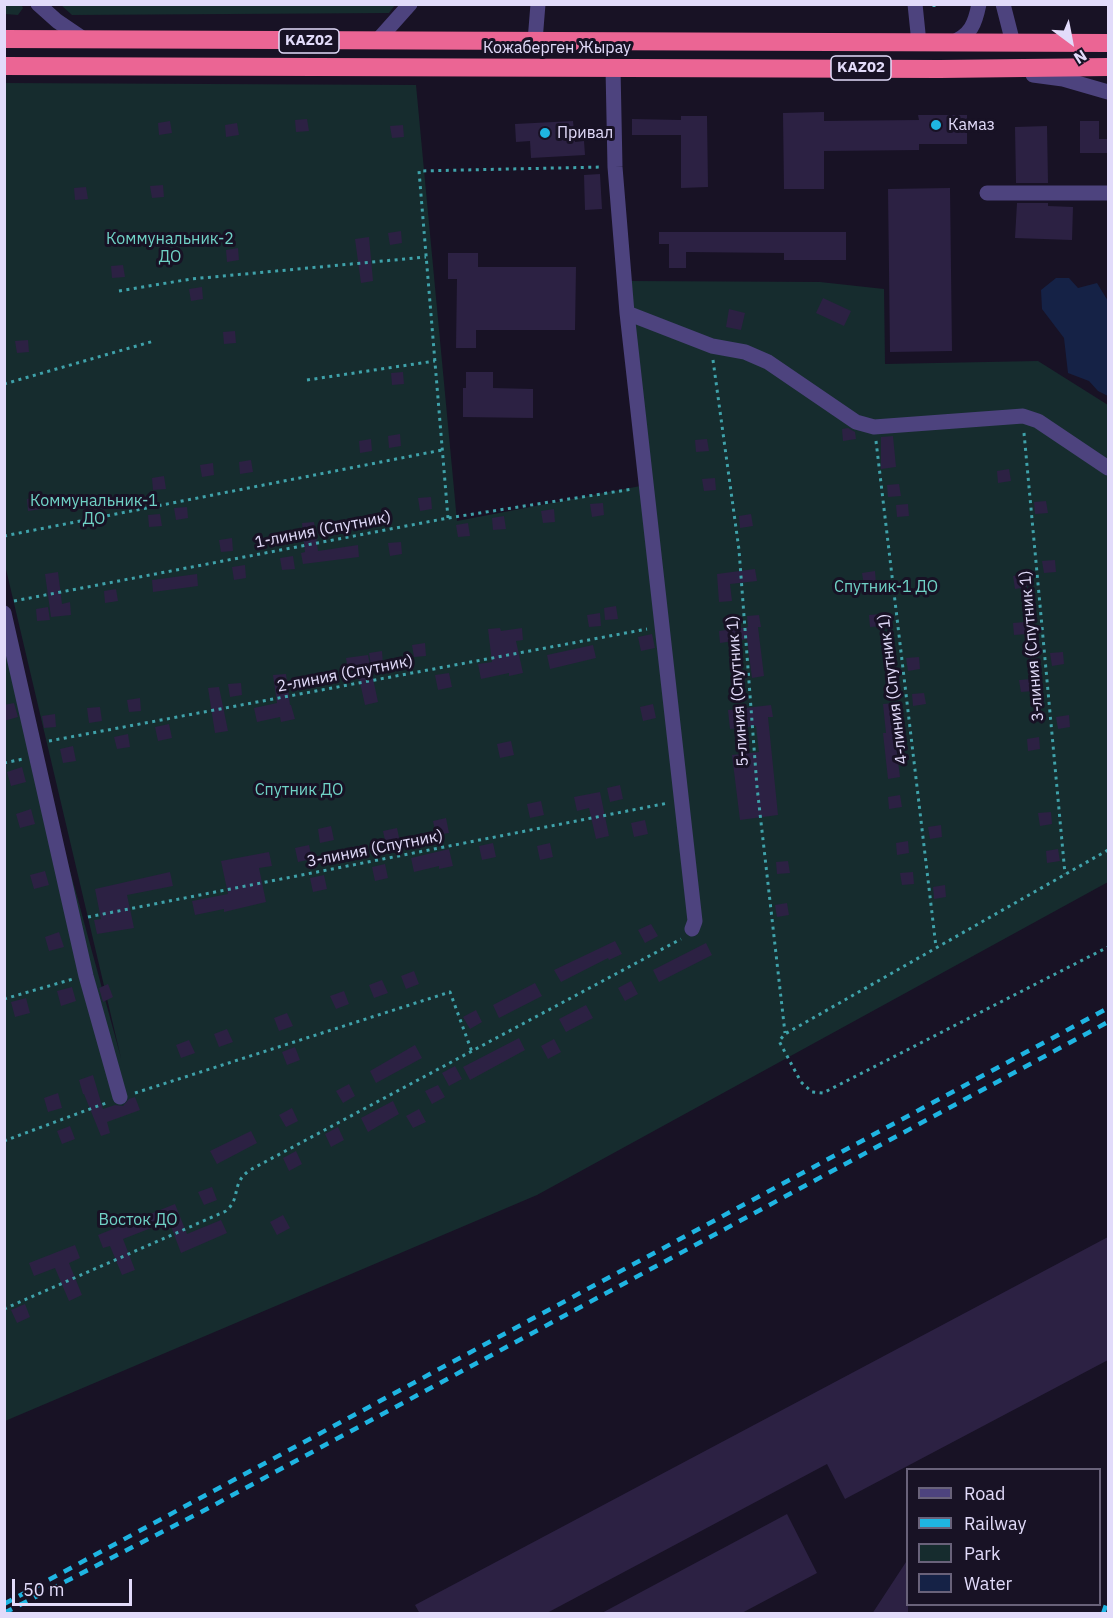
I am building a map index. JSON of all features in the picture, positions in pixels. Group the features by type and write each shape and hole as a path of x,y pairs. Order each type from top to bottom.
{"highway":[{"name":"Кожаберген Жырау","path":"4,39 1108,43"},
{"name":"Кожаберген Жырау","path":"4,66 1107,68"}],"lane":[{"path":"38,4 57,21 85,40"},
{"path":"377,41 410,4"},
{"path":"535,41 538,4"},
{"path":"915,4 919,43"},
{"path":"950,43 973,28 979,4"},
{"path":"1003,4 1013,43"},
{"path":"614,68 615,167 627,313 695,921 692,929"},
{"path":"1103,91 1094,85 1092,78 1096,72 1107,68"},
{"path":"967,69 1051,77 1075,81 1103,91"},
{"path":"987,193 1108,193"},
{"path":"627,313 712,346 745,352 768,362 856,422 874,428 1023,416 1038,421 1108,468"},
{"path":"4,613 86,976 120,1097"}],"path":[{"path":"448,518 419,171 615,167"},
{"path":"119,291 191,279 426,257"},
{"path":"4,384 154,341"},
{"name":"5-линия (Спутник 1)","path":"712,346 739,550 757,787 785,1034 779,1041 801,1082 812,1092 823,1093 1108,947"},
{"path":"307,380 435,361"},
{"name":"3-линия (Спутник 1)","path":"1023,416 1065,874"},
{"name":"4-линия (Спутник 1)","path":"874,428 936,948"},
{"path":"4,536 442,450"},
{"name":"1-линия (Спутник)","path":"4,603 448,518 647,487"},
{"name":"2-линия (Спутник)","path":"34,744 661,627"},
{"name":"3-линия (Спутник)","path":"74,920 681,801"},
{"path":"785,1034 1108,850"},
{"path":"4,1309 226,1211 235,1200 241,1176 250,1170 676,942 692,929"},
{"path":"4,999 86,976"},
{"path":"4,1141 120,1097 450,992 472,1052"}],"green space":[{"path":"5,5 22,6 23,8 18,15 5,14"},
{"path":"61,5 395,5 389,13 72,15"},
{"path":"5,83 416,85 457,521 651,484 630,281 820,282 884,289 885,364 1038,361 1108,405 1108,882 537,1195 5,1421 4,628 121,1058 5,565"}],"water":[{"path":"1056,278 1069,278 1078,288 1097,283 1108,301 1108,396 1098,391 1089,381 1068,373 1064,338 1042,309 1041,290"}],"building":[{"path":"824,112 824,121 919,120 918,115 967,115 967,144 919,144 919,150 824,151 824,189 784,189 783,113"},
{"path":"681,116 707,116 708,187 681,188 681,135 632,135 632,119 681,120"},
{"path":"307,119 309,131 296,132 295,120"},
{"path":"170,121 172,133 159,135 158,123"},
{"name":"Привал","path":"573,121 575,142 584,141 585,155 531,158 530,141 516,142 515,124"},
{"path":"1080,121 1099,121 1099,139 1108,139 1108,153 1080,153"},
{"path":"237,123 239,135 226,137 225,125"},
{"path":"403,125 404,137 392,138 390,126"},
{"path":"1047,126 1048,183 1016,183 1015,127"},
{"path":"600,174 602,209 585,210 584,175"},
{"path":"163,185 164,197 152,198 150,186"},
{"path":"86,187 88,199 75,200 74,188"},
{"path":"950,188 952,351 890,352 888,189"},
{"path":"1017,203 1048,203 1048,206 1073,207 1072,240 1015,238"},
{"path":"401,231 402,243 390,245 388,233"},
{"path":"659,232 846,232 846,260 784,260 784,253 686,252 686,268 669,268 669,244 659,244"},
{"path":"369,237 373,281 361,283 355,239"},
{"path":"238,248 239,260 227,262 226,250"},
{"path":"448,253 478,253 478,267 576,267 575,330 476,330 476,348 456,348 457,279 448,279"},
{"path":"123,265 125,277 112,278 111,266"},
{"path":"202,287 203,299 191,301 189,289"},
{"path":"823,298 851,311 844,326 816,313"},
{"path":"729,309 745,313 741,330 726,327"},
{"path":"235,331 236,343 224,344 223,332"},
{"path":"28,340 29,352 17,353 15,341"},
{"path":"403,372 404,384 392,385 391,373"},
{"path":"466,372 493,372 493,388 533,389 533,418 463,417 463,388 466,388"},
{"path":"848,428 855,432 856,439 843,441 842,429"},
{"path":"400,434 401,446 389,448 388,436"},
{"path":"893,436 896,467 881,469 881,437"},
{"path":"371,439 372,451 360,453 359,441"},
{"path":"707,439 709,451 696,452 695,440"},
{"path":"251,460 253,472 240,474 239,462"},
{"path":"213,463 214,475 202,477 200,465"},
{"path":"1009,469 1011,481 998,483 997,471"},
{"path":"164,476 166,489 153,490 152,478"},
{"path":"715,478 716,490 704,491 702,479"},
{"path":"899,484 901,496 888,497 887,485"},
{"path":"39,497 41,509 28,511 27,499"},
{"path":"431,497 432,509 420,511 418,498"},
{"path":"1046,501 1048,513 1035,514 1034,502"},
{"path":"603,503 604,515 592,517 590,504"},
{"path":"908,504 909,516 897,517 896,505"},
{"path":"187,507 188,518 176,520 174,508"},
{"path":"554,509 555,522 543,523 541,511"},
{"path":"160,514 162,526 149,527 148,515"},
{"path":"751,514 753,526 740,528 739,516"},
{"path":"504,516 506,529 493,530 492,518"},
{"path":"314,522 318,551 358,545 359,557 303,564 301,553 305,552 302,523"},
{"path":"468,523 470,536 458,537 456,525"},
{"path":"232,538 233,551 221,552 219,540"},
{"path":"401,542 402,554 390,556 388,543"},
{"path":"293,556 295,569 282,570 280,558"},
{"path":"1055,560 1056,572 1044,573 1042,561"},
{"path":"245,565 246,578 234,580 232,567"},
{"path":"755,569 757,581 730,584 732,601 719,602 717,574"},
{"path":"875,571 876,584 864,585 862,573"},
{"path":"58,572 62,604 70,602 71,615 51,617 45,574"},
{"path":"197,574 198,586 153,592 152,580"},
{"path":"1026,575 1027,587 1015,589 1013,576"},
{"path":"116,589 118,601 105,603 104,591"},
{"path":"616,606 618,619 605,620 604,608"},
{"path":"48,607 50,620 37,621 36,609"},
{"path":"600,613 601,626 589,627 587,615"},
{"path":"881,614 882,626 870,627 869,615"},
{"path":"759,615 761,627 758,627 764,676 752,678 747,639 720,643 719,631 748,627 747,616"},
{"path":"1025,622 1027,634 1014,635 1013,623"},
{"path":"500,628 501,631 522,628 523,640 516,641 523,673 509,676 509,673 481,679 478,664 492,662 488,629"},
{"path":"652,634 655,648 641,651 638,637"},
{"path":"425,643 426,656 414,657 412,645"},
{"path":"593,645 596,658 550,669 547,655"},
{"path":"382,651 383,664 371,665 369,653"},
{"path":"1063,652 1064,664 1052,666 1050,653"},
{"path":"368,655 378,702 365,705 357,669 348,671 346,658"},
{"path":"919,657 920,669 908,671 906,658"},
{"path":"449,673 452,687 438,690 435,675"},
{"path":"286,674 290,705 295,719 281,722 280,717 257,722 254,708 277,703 273,675"},
{"path":"1032,679 1033,691 1021,692 1019,680"},
{"path":"241,683 242,695 230,697 228,684"},
{"path":"219,687 228,731 215,733 208,688"},
{"path":"924,693 926,704 913,706 912,694"},
{"path":"140,698 141,711 129,712 127,700"},
{"path":"14,703 18,717 4,721 4,705"},
{"path":"895,703 901,745 896,746 900,777 888,779 883,733 886,733 883,704"},
{"path":"653,704 656,718 643,721 640,707"},
{"path":"771,705 773,717 768,717 778,815 740,820 732,755 759,752 756,726 730,729 728,710"},
{"path":"100,707 102,721 89,723 87,708"},
{"path":"55,714 56,727 44,728 42,716"},
{"path":"1069,715 1070,727 1058,729 1056,717"},
{"path":"169,724 172,738 158,741 155,727"},
{"path":"128,734 130,747 117,749 114,737"},
{"path":"1039,737 1040,749 1028,751 1027,739"},
{"path":"511,741 514,755 500,758 497,744"},
{"path":"73,746 76,761 63,763 60,749"},
{"path":"22,767 26,782 11,786 7,772"},
{"path":"620,785 623,799 610,802 607,788"},
{"path":"600,792 609,836 596,839 589,808 577,811 574,797"},
{"path":"900,795 902,807 889,809 888,797"},
{"path":"541,801 544,815 530,818 527,804"},
{"path":"31,809 35,824 20,828 16,814"},
{"path":"1051,812 1052,824 1040,826 1038,813"},
{"path":"446,818 449,833 436,835 433,821"},
{"path":"645,820 648,834 634,837 631,823"},
{"path":"941,825 942,837 930,839 928,827"},
{"path":"331,826 334,840 320,843 318,829"},
{"path":"397,828 400,842 386,845 383,831"},
{"path":"908,841 909,853 897,855 896,843"},
{"path":"493,843 496,857 482,860 479,846"},
{"path":"550,843 553,857 540,860 537,846"},
{"path":"309,845 312,859 298,862 295,848"},
{"path":"449,849 453,866 439,869 439,866 414,872 411,858"},
{"path":"1058,849 1060,861 1047,863 1046,851"},
{"path":"269,852 272,866 259,868 266,902 224,912 224,909 195,915 192,901 228,894 221,861"},
{"path":"788,861 790,873 777,874 776,862"},
{"path":"385,864 388,878 375,881 372,867"},
{"path":"45,871 49,885 34,889 30,875"},
{"path":"170,872 173,886 127,895 134,928 97,934 94,920 101,919 95,889"},
{"path":"913,872 914,884 902,885 900,873"},
{"path":"324,875 327,889 313,892 310,878"},
{"path":"945,885 946,897 934,899 933,887"},
{"path":"787,903 789,915 777,917 775,905"},
{"path":"651,924 658,936 645,943 638,930"},
{"path":"59,932 64,947 49,951 45,937"},
{"path":"615,941 622,954 609,960 608,958 561,982 554,970"},
{"path":"706,943 712,955 659,982 653,970"},
{"path":"414,971 419,984 406,989 401,976"},
{"path":"382,980 388,993 374,998 369,985"},
{"path":"631,981 638,994 625,1001 618,988"},
{"path":"535,983 542,996 499,1018 493,1005"},
{"path":"108,984 113,997 103,1002 99,988"},
{"path":"72,987 76,1001 61,1006 57,991"},
{"path":"344,991 349,1004 336,1009 330,996"},
{"path":"26,998 30,1013 15,1017 11,1002"},
{"path":"586,1005 593,1018 566,1032 559,1019"},
{"path":"476,1010 482,1022 470,1029 463,1017"},
{"path":"287,1013 293,1026 279,1031 274,1018"},
{"path":"227,1029 233,1042 219,1047 214,1034"},
{"path":"519,1038 525,1050 470,1080 463,1067"},
{"path":"554,1039 561,1052 548,1059 541,1046"},
{"path":"189,1040 195,1053 181,1058 176,1045"},
{"path":"415,1045 422,1058 376,1083 370,1071"},
{"path":"295,1047 300,1060 287,1065 282,1052"},
{"path":"455,1066 462,1079 449,1086 442,1073"},
{"path":"93,1075 103,1109 115,1105 123,1106 129,1099 135,1097 140,1110 107,1122 110,1133 101,1136 79,1080"},
{"path":"349,1084 355,1096 343,1103 336,1091"},
{"path":"438,1085 445,1097 432,1104 425,1091"},
{"path":"58,1093 62,1108 48,1112 44,1098"},
{"path":"393,1101 399,1114 368,1132 361,1118"},
{"path":"292,1108 298,1121 286,1127 279,1115"},
{"path":"419,1109 426,1122 413,1128 406,1116"},
{"path":"70,1126 75,1139 62,1144 57,1131"},
{"path":"338,1127 344,1140 331,1147 325,1134"},
{"path":"251,1131 257,1143 217,1164 210,1151"},
{"path":"296,1151 302,1164 289,1171 283,1158"},
{"path":"212,1187 217,1200 204,1205 198,1192"},
{"path":"175,1204 187,1234 221,1220 227,1233 181,1253 169,1221 123,1239 135,1270 122,1275 110,1246 103,1248 98,1235"},
{"path":"283,1215 290,1228 277,1235 270,1222"},
{"path":"1108,1237 1108,1360 845,1499 827,1464 545,1614 420,1614 415,1605"},
{"path":"75,1245 80,1258 69,1263 82,1295 69,1301 55,1268 34,1276 29,1263"},
{"path":"25,1304 30,1317 17,1323 11,1310"},
{"path":"787,1514 817,1573 740,1614 600,1614"},
{"path":"906,1562 908,1614 872,1614"}],"railway":[{"path":"4,1604 1108,1008"},
{"path":"4,1613 203,1511 1108,1022"},
{"path":"1103,1614 1108,1599"}],"place":[{"name":"Камаз","path":"936,125"},
{"name":"Привал","path":"545,133"}],"park label":[{"name":"Коммунальник-2 ДО","path":"170,248"},
{"name":"Коммунальник-1 ДО","path":"94,510"},
{"name":"Спутник-1 ДО","path":"886,587"},
{"name":"Спутник ДО","path":"299,790"},
{"name":"Восток ДО","path":"138,1220"}]}
